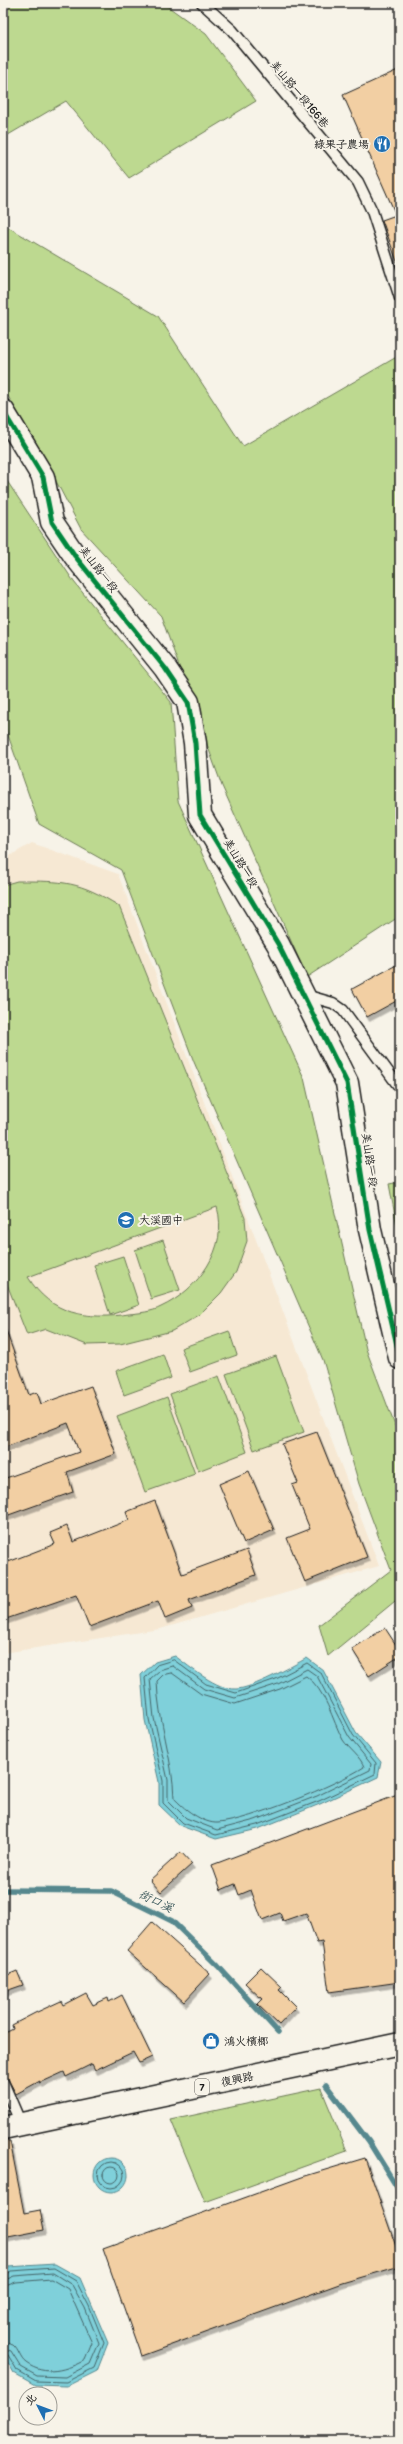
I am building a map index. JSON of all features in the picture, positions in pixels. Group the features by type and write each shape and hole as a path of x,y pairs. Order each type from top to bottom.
{"street":[{"name":"美山路一段","path":"3,411 43,477 52,522 75,556 165,668 188,702 195,743 200,816 278,944 347,1083 370,1230 400,1358"},
{"name":"復興路","path":"12,2126 400,2044"}],"lane":[{"name":"美山路一段166巷","path":"202,3 232,30 358,182 372,211 400,298"},
{"path":"303,995 333,1003 343,1010 400,1088"},
{"path":"3,2082 12,2126"}],"shaded area":[{"name":"大溪國中","path":"32,843 118,874 379,1566 160,1629 3,1653 3,860"}],"green space":[{"path":"3,3 163,3 206,34 256,101 129,178 66,101 3,138"},
{"path":"3,224 158,316 243,446 400,355 400,916 307,977 222,786 161,616 81,529 34,439 3,388"},
{"path":"3,475 74,582 171,702 178,801 304,1078 366,1349 400,1439 400,1597 328,1656 319,1625 391,1570 359,1484 323,1360 194,1062 121,870 39,824 3,721"},
{"path":"17,881 47,881 71,884 93,892 119,906 245,1218 247,1241 236,1272 221,1293 199,1315 172,1331 120,1344 87,1345 46,1329 27,1335 3,1274 3,885","holes":["217,1207 220,1222 219,1238 214,1252 198,1279 175,1300 154,1310 114,1316 85,1315 71,1312 48,1300 37,1290 28,1277"]},
{"path":"400,1182 400,1242 389,1184"},
{"path":"163,1240 180,1290 151,1299 135,1250"},
{"path":"123,1256 139,1305 110,1315 94,1265"},
{"path":"229,1331 237,1355 190,1372 181,1348"},
{"path":"163,1354 171,1378 124,1395 116,1371"},
{"path":"276,1356 304,1432 254,1450 226,1374"},
{"path":"219,1376 247,1452 198,1471 170,1394"},
{"path":"167,1397 195,1474 145,1492 117,1416"},
{"path":"321,2088 347,2151 205,2202 171,2120"}],"water":[{"path":"175,1656 212,1682 221,1686 236,1689 262,1681 307,1658 323,1670 356,1733 381,1762 378,1777 320,1804 258,1829 216,1839 181,1826 159,1805 159,1782 145,1720 141,1675 155,1662"},
{"path":"108,2158 114,2158 118,2159 125,2165 128,2175 127,2182 121,2189 114,2192 108,2192 104,2191 97,2185 94,2178 94,2172 95,2168 101,2161"},
{"path":"55,2264 80,2278 108,2343 97,2371 67,2386 35,2385 14,2373 3,2354 3,2274 8,2267"}],"building":[{"name":"綠果子農場","path":"400,69 399,267 382,220 396,215 343,95"},
{"path":"400,963 400,999 367,1017 352,989"},
{"path":"3,1328 5,1328 29,1395 37,1392 41,1404 91,1386 116,1454 67,1472 73,1492 3,1517 3,1479 79,1452 68,1423 3,1448"},
{"path":"317,1432 367,1557 305,1582 287,1538 310,1529 292,1485 298,1483 282,1444"},
{"path":"249,1471 274,1530 244,1543 219,1484"},
{"path":"155,1501 182,1574 247,1550 256,1575 189,1600 192,1608 165,1619 158,1601 89,1627 76,1595 3,1620 3,1564 55,1544 50,1533 67,1526 73,1542 129,1520 126,1512"},
{"path":"385,1628 400,1651 400,1656 369,1676 352,1649"},
{"path":"400,1794 400,1982 329,1992 322,1942 317,1943 306,1913 283,1921 280,1913 262,1920 251,1890 239,1895 235,1884 221,1890 212,1865"},
{"path":"181,1852 192,1864 161,1892 150,1880"},
{"path":"152,1922 210,1974 184,2002 127,1951"},
{"path":"261,1967 282,1987 279,1990 296,2007 279,2025 257,2004 262,1999 245,1983"},
{"path":"17,1971 23,1985 3,1992 3,1977"},
{"path":"86,1993 93,2005 108,1998 109,2002 122,1995 152,2057 139,2063 133,2052 95,2070 92,2064 66,2077 64,2072 40,2083 40,2081 16,2094 3,2070 3,2034 13,2029 12,2025 35,2013 61,2001 63,2005"},
{"path":"3,2141 10,2141 24,2213 40,2210 44,2230 3,2238"},
{"path":"365,2158 400,2258 400,2266 342,2283 141,2356 103,2249 302,2177"}],"waterway":[{"name":"街口溪","path":"3,1890 111,1891 172,1921 218,1966 278,2032"},
{"name":"街口溪","path":"326,2085 369,2142 400,2192"}],"cycle path":[{"path":"3,411 43,477 52,522 75,556 165,668 188,702 195,743 200,815 278,944 347,1083 370,1230 400,1358"}],"place":[{"name":"綠果子農場","path":"382,144"},
{"name":"大溪國中","path":"126,1220"},
{"name":"鴻火檳榔","path":"211,2041"}]}
